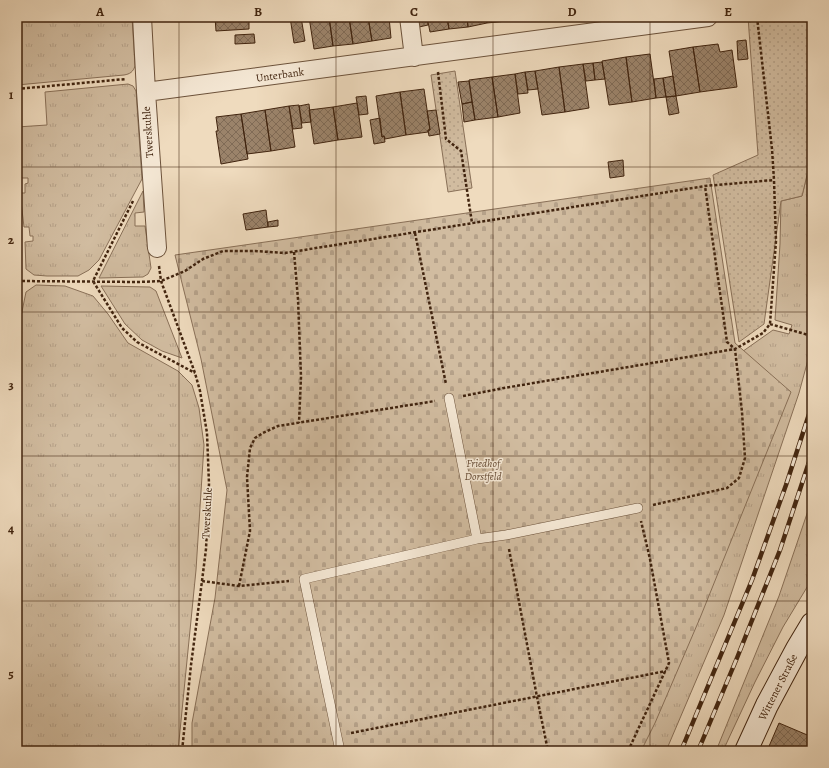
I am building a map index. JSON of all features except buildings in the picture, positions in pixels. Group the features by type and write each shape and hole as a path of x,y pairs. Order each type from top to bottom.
{"main road":[{"name":"Wittener Straße","path":"746,751 767,705 812,624"}],"street":[{"name":"Twerskuhle","path":"142,17 145,85 157,248"},
{"path":"409,17 414,57"},
{"name":"Unterbank","path":"145,85 414,57 654,20 708,17"}],"lane":[{"path":"449,398 476,540"},
{"path":"340,751 304,579 476,540 638,508"}],"path":[{"path":"735,349 763,333 770,324 776,241 772,149 757,17"},
{"path":"436,54 446,139 461,150 472,223"},
{"path":"17,89 145,85"},
{"path":"18,281 161,281 185,271 203,259 223,251 294,252 705,186 774,180"},
{"path":"628,751 669,663 650,559 638,508 727,488 739,478 745,458 742,412 735,349 727,342 705,186"},
{"path":"93,282 134,200"},
{"path":"17,210 19,302 17,310"},
{"path":"415,233 449,398"},
{"path":"294,252 298,299 301,377 299,423"},
{"name":"Twerskuhle","path":"161,281 195,373 200,391 207,433 209,484 206,549 191,665 182,751"},
{"path":"93,282 122,328 137,342 195,373"},
{"path":"770,324 812,336"},
{"path":"506,535 548,751"},
{"path":"202,581 239,586 304,579"},
{"path":"336,736 666,671"}],"green space":[{"path":"17,17 132,17 135,66 131,72 124,75 17,85"},
{"path":"748,17 812,17 812,154 802,196 781,201 764,324 739,342 713,175 758,155"},
{"path":"455,71 472,188 448,192 431,75"},
{"path":"128,84 133,86 136,91 142,179 99,260 89,270 78,276 34,275 26,269 25,242 33,241 33,236 30,236 29,227 24,227 20,193 25,193 25,184 28,183 28,178 19,178 17,127 47,125 45,92"},
{"path":"812,154 812,345 799,393 724,615 666,751 630,751 739,354 773,330 789,334 792,325 775,320 781,201 802,196"},
{"name":"Friedhof Dorstfeld","path":"710,178 735,343 791,392 700,618 655,723 641,751 192,751 192,723 215,598 227,490 201,359 175,255"},
{"path":"143,191 144,212 135,213 135,226 145,226 151,268 148,274 143,277 99,278"},
{"path":"36,285 65,286 93,296 108,314 128,343 178,371 192,385 199,408 204,445 196,570 178,751 17,751 17,336 26,292"},
{"path":"101,286 150,287 156,291 182,358 162,351 142,340 125,324"},
{"path":"812,499 812,579 783,627 755,682 723,751 716,751 779,596"}],"railway":[{"path":"681,751 752,580 786,485 812,405"},
{"path":"698,751 780,550 812,453"}]}
